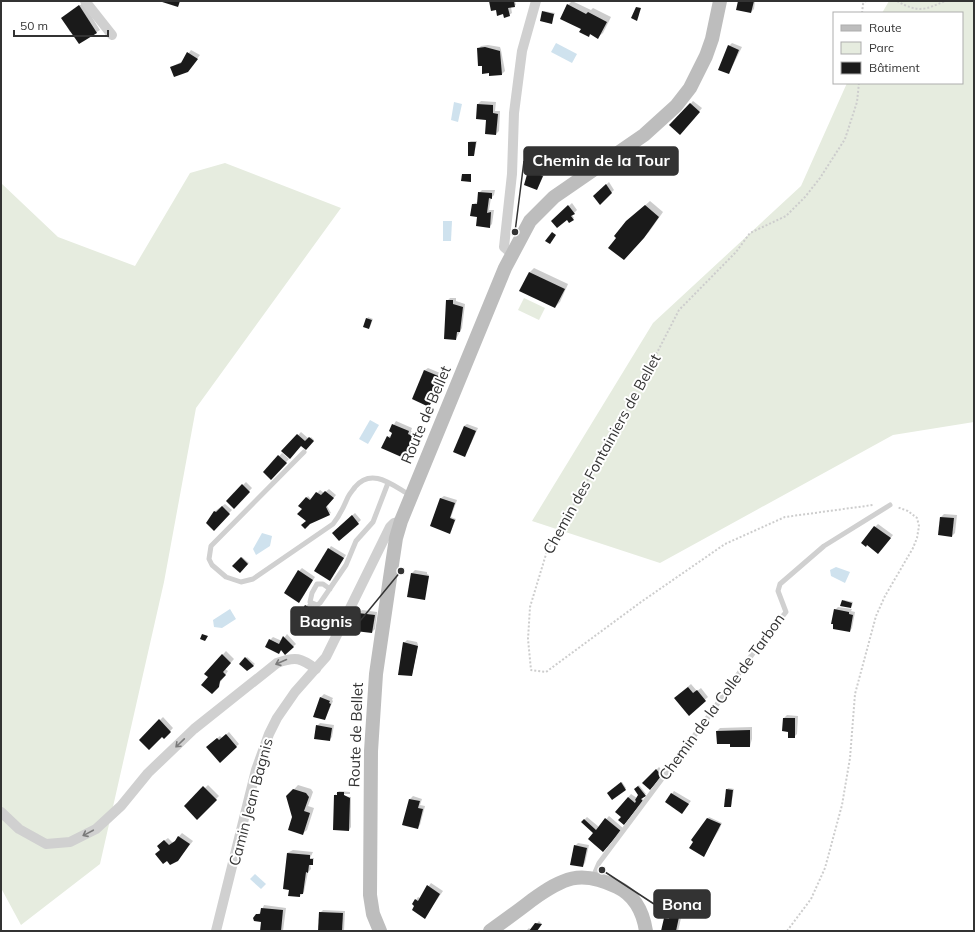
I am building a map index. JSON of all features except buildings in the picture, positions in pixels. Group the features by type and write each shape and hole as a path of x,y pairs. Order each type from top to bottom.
{"main road":[{"name":"Route de Bellet","path":"380,931 373,914 370,894 372,723 376,674 396,538 401,521 512,254 530,222 550,201 644,135 676,106 690,88 706,56 712,39 720,1"},
{"path":"490,931 555,884 569,879 593,878 614,886 629,896 642,914 646,931"}],"street":[{"path":"85,1 112,35"},
{"path":"512,254 504,247 513,160 514,114 522,50 536,1"},
{"name":"Camin Jean Bagnis","path":"216,931 263,748 277,718 295,692 316,669 329,650 390,527 401,521"},
{"path":"1,812 19,829 46,844 70,842 96,828 121,806 148,773 194,729 277,663 292,658 304,660 316,669"}],"lane":[{"path":"304,452 211,546 209,559 212,565 226,577 240,582 253,579 333,524 342,513 348,495 360,482 369,477 378,477 411,495"},
{"path":"330,589 346,565 356,541 373,522 388,483"},
{"name":"Chemin de la Colle de Tarbon","path":"593,878 599,863 706,720 756,649 786,612 778,591 780,584 824,546 890,505"}],"path":[{"path":"862,12 863,4 866,1"},
{"path":"898,1 910,8 925,10 945,1"},
{"name":"Chemin des Fontainiers de Bellet","path":"787,931 811,899 826,868 842,805 850,758 855,694 873,627 885,596 913,548 917,538 919,526 917,518 908,511 890,505 877,504 786,517 725,544 634,606 546,672 531,670 528,639 530,608 547,551 628,411 679,310 736,252 750,233 786,216 805,197 820,178 845,139 857,102 859,84"}],"green space":[{"path":"889,1 974,1 974,422 893,435 660,563 532,521 653,323 801,186 847,84 963,84 963,12 883,12"},
{"path":"225,163 341,208 196,408 164,582 100,864 21,925 1,888 1,183 58,237 135,266 190,173"},
{"path":"524,298 545,308 539,320 518,310"}],"water":[{"path":"556,43 577,54 572,63 551,52"},
{"path":"454,102 462,104 458,122 451,120"},
{"path":"568,162 572,167 563,175 557,173 556,170"},
{"path":"443,221 452,221 451,241 443,241"},
{"path":"370,420 379,425 368,444 359,439"},
{"path":"262,533 272,536 270,546 256,555 253,549"},
{"path":"836,567 850,572 845,583 831,576 830,570"},
{"path":"230,609 236,619 222,628 214,627 213,620"},
{"path":"255,874 266,884 261,889 250,879"}],"place":[{"name":"Chemin de la Tour","path":"515,232"},
{"name":"Bagnis","path":"401,571"},
{"name":"Bona","path":"602,870"}]}
